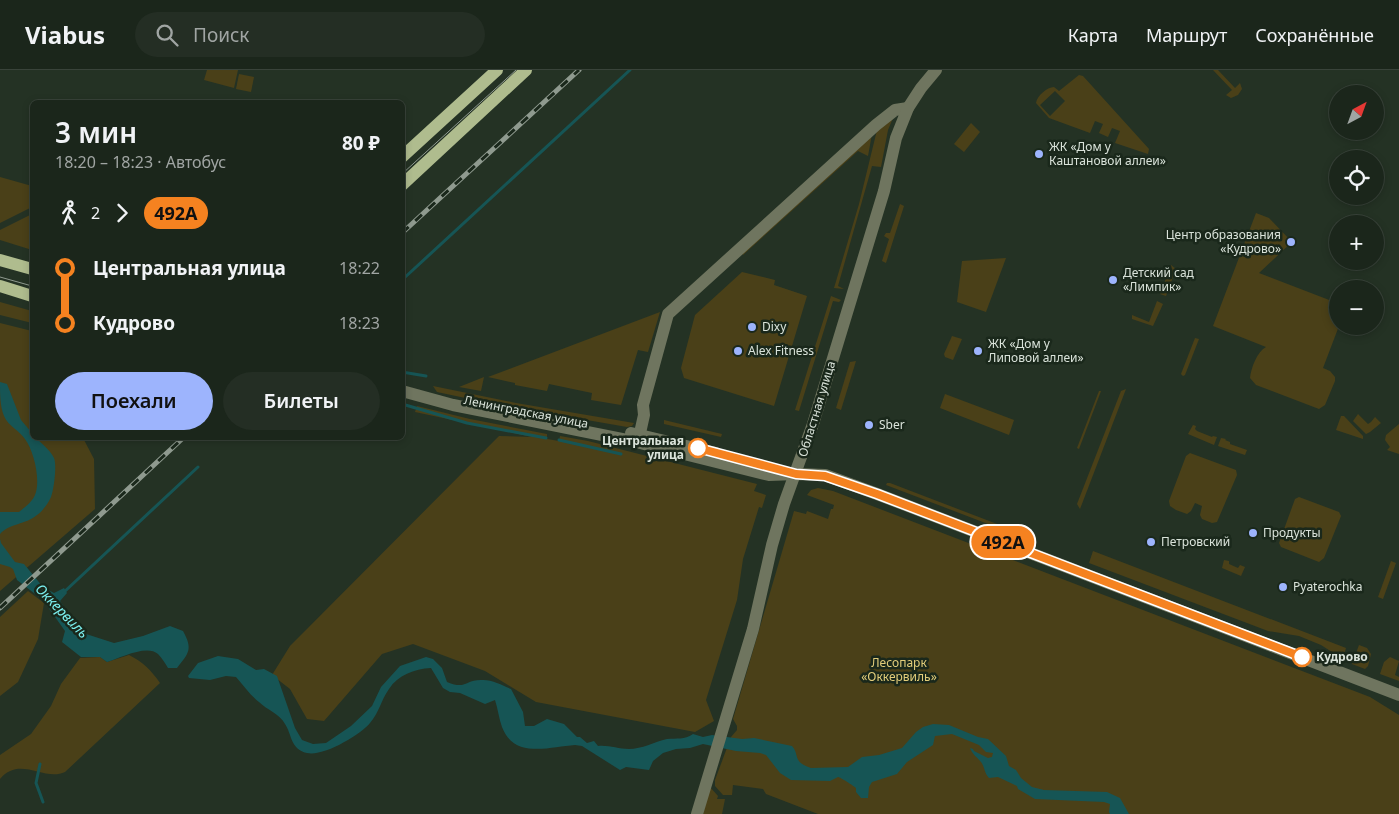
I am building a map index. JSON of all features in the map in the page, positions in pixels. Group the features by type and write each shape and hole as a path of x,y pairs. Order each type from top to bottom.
{"main road":[{"path":"405,154 497,70"},
{"path":"405,182 526,70"},
{"path":"0,260 30,268"},
{"path":"0,286 30,295"}],"street":[{"name":"Областная улица","path":"697,814 752,629 784,504 813,424 884,191 896,138 908,108 928,78 936,70"},
{"path":"639,438 644,415 643,405 668,314 876,125 895,110 908,108"},
{"name":"Ленинградская улица","path":"405,384 446,396 796,474 825,476 877,494 1399,695"},
{"name":"Ленинградская улица","path":"405,392 453,406 639,438"}],"green space":[{"path":"207,70 238,70 234,88 204,80"},
{"path":"1213,70 1218,70 1235,88 1240,83 1242,89 1238,95 1231,98 1226,95 1232,90"},
{"path":"239,74 254,77 251,92 236,89"},
{"path":"1079,75 1083,76 1149,149 1148,154 1115,143 1120,131 1112,128 1108,137 1099,133 1103,124 1095,121 1090,133 1049,118 1036,103 1037,100 1045,90 1054,87 1059,91","holes":["1055,91 1065,101 1050,116 1040,105"]},
{"path":"893,118 888,130 881,167 872,166 838,286 844,289 834,288 859,204 877,130"},
{"path":"971,123 980,132 964,152 954,144"},
{"path":"872,134 868,156 858,151 743,255 741,252"},
{"path":"0,177 30,185 30,208 0,223"},
{"path":"900,204 904,206 886,263 882,261 889,239 884,236 886,233 890,233"},
{"path":"1256,213 1269,218 1292,242 1259,273 1329,300 1329,335 1336,335 1323,368 1330,371 1335,377 1335,381 1325,405 1319,409 1256,385 1250,378 1252,370 1257,356 1266,347 1213,326"},
{"path":"30,215 30,249 0,240 0,230"},
{"path":"1006,258 986,312 957,302 962,261"},
{"path":"1171,265 1176,269 1166,296 1160,294"},
{"name":"Alex Fitness","path":"742,272 775,280 774,285 807,296 774,406 684,378 681,368 695,315"},
{"path":"831,296 841,300 839,302 833,301 799,411 795,410"},
{"path":"1157,301 1163,304 1153,326 1132,319 1132,315 1149,322"},
{"path":"0,302 30,310 30,322 0,315"},
{"path":"660,312 648,352 638,350 621,405 591,400 592,393 549,384 547,391 515,385 515,383 488,377"},
{"path":"0,323 30,330 30,440 84,440 94,459 95,509 0,591"},
{"path":"952,336 962,339 953,360 945,357 944,354"},
{"path":"1195,338 1199,339 1183,376 1181,374"},
{"path":"856,361 841,410 836,408 850,362"},
{"path":"484,377 481,391 459,387"},
{"path":"433,386 516,403 634,423 632,426 627,427 489,403 437,392"},
{"path":"1126,389 1080,509 1077,504 1121,391"},
{"path":"1099,391 1101,391 1079,449 1077,448"},
{"path":"945,394 1014,420 1009,435 940,408"},
{"path":"417,406 470,419 547,434 547,439 559,441 560,436 588,441 757,484 754,491 766,495 762,508 759,507 743,559 737,600 706,700 714,721 695,732 536,702 485,671 413,644 382,654 324,721 307,719 290,689 272,675 290,646 499,436 532,437 415,412"},
{"path":"1358,414 1368,424 1375,417 1381,423 1366,434 1353,421"},
{"path":"1341,416 1344,416 1363,436 1363,439 1336,430"},
{"path":"664,420 722,434 721,437 664,424"},
{"path":"1399,424 1399,454 1387,450 1390,447 1385,440 1386,435"},
{"path":"1193,425 1196,426 1195,429 1197,431 1217,437 1214,445 1188,434"},
{"path":"1221,438 1226,439 1230,444 1247,450 1245,455 1218,446"},
{"path":"1190,453 1236,470 1237,475 1217,522 1212,523 1202,519 1200,515 1202,506 1195,503 1187,514 1170,506 1169,501 1186,456"},
{"path":"887,483 1031,537 1030,540 886,485"},
{"name":"Лесопарк «Оккервиль»","path":"818,488 833,491 1370,697 1399,715 1399,814 818,814 766,794 763,789 733,785 732,795 723,795 715,786 715,780 731,737 737,730 733,719 794,511 806,514 807,511 828,519 831,509 833,509 834,505 807,495 811,490"},
{"path":"1299,497 1339,512 1341,516 1324,558 1319,562 1281,547 1279,543 1295,499"},
{"path":"1093,551 1346,648 1343,659 1321,645 1299,636 1268,631 1089,563"},
{"path":"1224,560 1229,561 1229,564 1238,568 1240,565 1245,567 1241,576 1222,568"},
{"path":"1391,561 1396,563 1383,599 1378,597"},
{"path":"28,591 44,603 38,639 18,682 0,696 0,617"},
{"path":"1359,645 1367,648 1371,654 1368,666 1365,669 1352,664"},
{"path":"129,655 146,667 160,683 65,772 49,774 16,769 8,772 0,779 0,755 31,734 51,706 61,684 80,658 100,657 107,662"},
{"path":"1390,657 1399,661 1395,675 1399,677 1399,681 1380,674 1384,662"},
{"path":"710,787 718,796 717,799 725,799 722,814 703,814"}],"water":[{"path":"0,382 7,384 21,420 30,431 30,440 38,440 54,458 55,477 49,502 39,514 28,521 4,530 0,534 0,512 19,512 34,498 37,489 37,474 28,444 23,436 8,423 4,416 0,395"},
{"name":"Оккервиль","path":"0,539 15,562 24,564 43,587 54,593 64,588 67,593 60,601 83,633 114,643 143,636 170,626 183,631 189,647 187,654 177,668 168,668 158,654 147,650 107,662 100,657 81,657 62,642 65,631 43,600 17,580 13,569 0,564"},
{"path":"218,656 238,659 256,670 264,669 277,676 295,728 302,740 313,744 326,743 351,726 372,706 381,687 400,666 426,657 433,659 442,668 447,682 462,685 476,680 489,680 511,689 523,712 525,726 534,726 547,719 564,724 577,737 580,737 587,743 594,741 598,746 634,749 667,739 683,738 693,734 703,737 712,735 742,739 754,738 792,746 799,761 811,768 848,767 862,757 879,755 902,748 923,727 933,724 949,725 988,739 1006,756 1009,766 1016,770 1021,778 1032,787 1044,790 1107,792 1120,798 1129,814 1110,814 1110,804 1104,802 1035,799 1018,789 1017,786 998,777 989,778 982,764 970,748 988,758 992,757 993,753 986,752 979,745 952,734 935,736 933,745 907,762 897,774 872,782 869,787 868,798 861,798 856,792 856,788 839,777 830,781 791,780 780,773 766,755 703,744 663,753 653,761 649,770 626,767 620,770 582,746 533,749 515,744 502,727 495,700 485,704 460,693 450,692 443,688 431,668 413,671 397,680 386,693 373,719 358,733 341,744 322,752 307,753 294,745 280,717 262,705 236,677 226,676 210,680 189,678 188,676 198,663"}],"waterway":[{"path":"405,277 630,70"},
{"path":"405,372 426,376"},
{"path":"405,405 467,423 546,438"},
{"path":"559,440 621,454"},
{"name":"Оккервиль","path":"63,593 198,467"},
{"path":"40,764 36,783 43,802"}],"tram line":[{"path":"405,171 516,70"},
{"path":"0,277 30,285"}],"railway":[{"path":"405,230 579,70"},
{"path":"0,608 181,440"}],"bus line":[{"name":"492А","path":"698,448 796,474 825,476 877,494 1302,657"}],"place":[{"name":"ЖК «Дом у Каштановой аллеи»","path":"1039,154"},
{"name":"Центр образования «Кудрово»","path":"1291,242"},
{"name":"Детский сад «Лимпик»","path":"1113,280"},
{"name":"Dixy","path":"752,327"},
{"name":"Alex Fitness","path":"738,351"},
{"name":"ЖК «Дом у Липовой аллеи»","path":"978,351"},
{"name":"Sber","path":"869,425"},
{"name":"Центральная улица","path":"698,448"},
{"name":"Продукты","path":"1253,533"},
{"name":"Петровский","path":"1151,542"},
{"name":"Pyaterochka","path":"1283,587"},
{"name":"Кудрово","path":"1302,657"}]}
